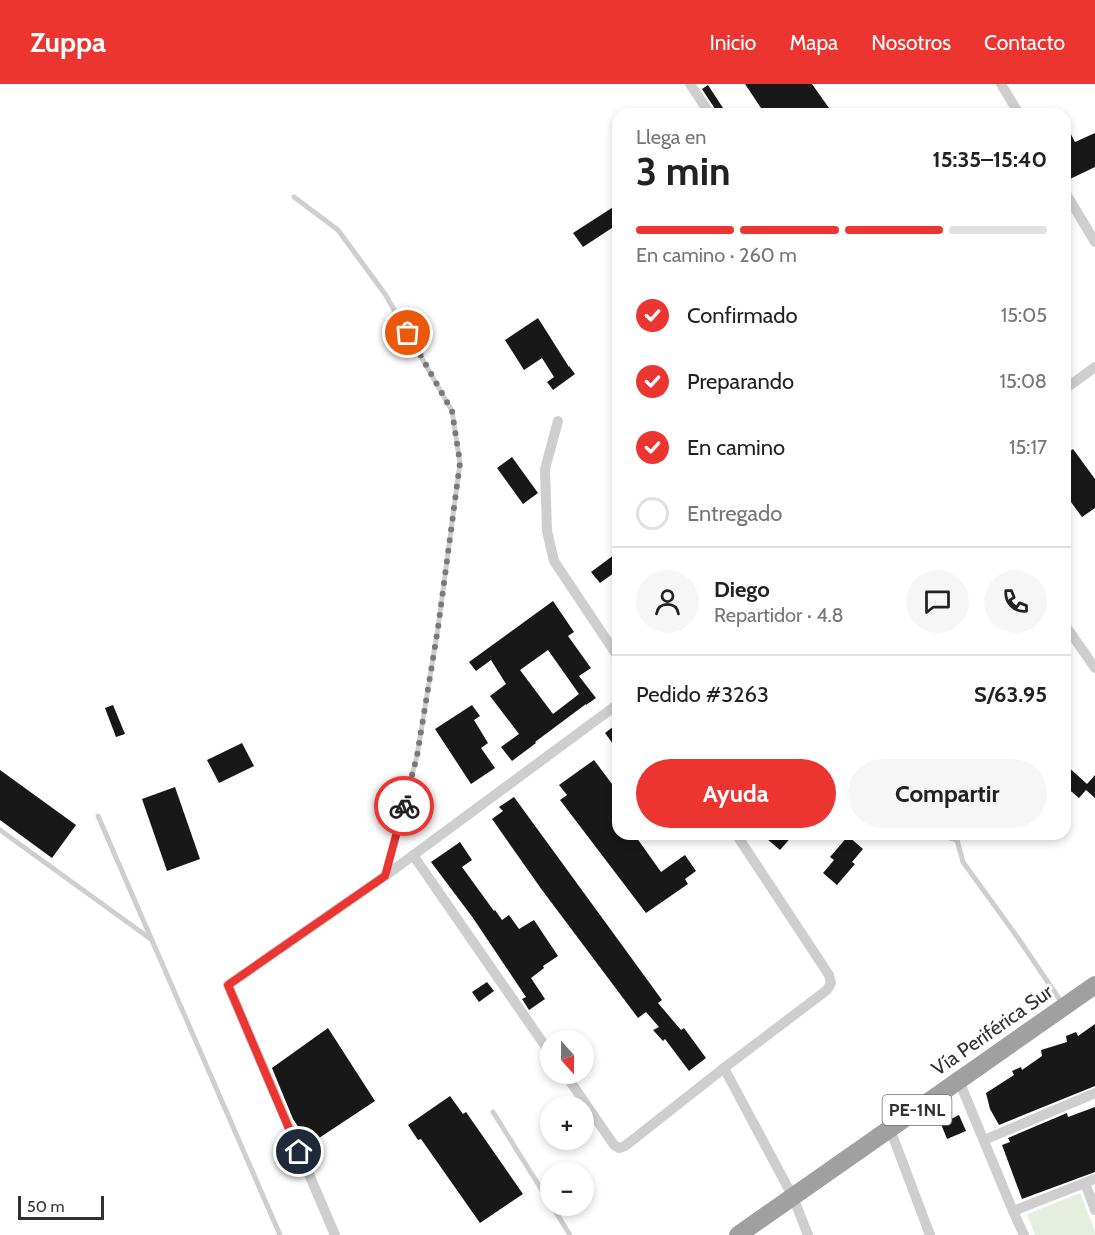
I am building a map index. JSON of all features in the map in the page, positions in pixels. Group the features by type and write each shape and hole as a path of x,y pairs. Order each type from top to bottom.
{"highway":[{"name":"Vía Periférica Sur","path":"738,1235 1095,985"}],"street":[{"path":"690,84 706,108"},
{"path":"1001,84 1015,108"},
{"path":"1071,202 1095,242"},
{"path":"1071,385 1095,367"},
{"path":"558,421 545,469 547,531 554,561 612,648"},
{"path":"1071,634 1095,668"},
{"path":"335,1235 228,985 385,876 612,708"},
{"path":"572,1084 614,1145 619,1148 625,1146 827,990 831,983 829,975 740,840"},
{"path":"413,855 540,1039"},
{"path":"724,1068 793,1197 808,1235"},
{"path":"959,1081 1024,1235"},
{"path":"984,1140 1095,1093"},
{"path":"890,1129 930,1235"},
{"path":"1013,1210 1090,1181 1095,1210"}],"lane":[{"path":"294,196 338,230 385,294 452,411 460,463 438,628 417,756 385,876"},
{"path":"98,816 280,1235"},
{"path":"0,830 152,940"},
{"path":"959,840 963,862 1064,1006"},
{"path":"493,1112 540,1187"},
{"path":"558,1216 570,1235"}],"shaded area":[{"path":"1080,1193 1095,1235 1035,1235 1027,1214"}],"building":[{"path":"745,84 812,84 829,108 761,108"},
{"path":"708,85 723,108 714,108 702,89"},
{"path":"1095,133 1095,167 1071,179 1071,134 1075,142"},
{"path":"612,208 612,228 583,247 573,233"},
{"path":"538,318 575,374 553,390 547,382 554,377 542,358 524,370 505,340"},
{"path":"1073,449 1095,479 1095,508 1082,517 1071,502 1071,450"},
{"path":"512,457 538,493 523,504 497,468"},
{"path":"612,556 612,574 600,583 591,572"},
{"path":"553,601 574,632 568,636 591,668 579,676 596,698 512,761 501,747 519,734 490,696 506,684 491,660 476,671 469,662","holes":["548,650 579,694 553,714 520,670"]},
{"path":"113,705 125,734 116,737 105,708"},
{"path":"472,705 480,716 474,720 488,743 481,748 495,768 471,784 435,729"},
{"path":"612,728 612,743 605,733"},
{"path":"242,743 254,766 219,783 207,760"},
{"path":"594,760 612,784 612,840 638,840 661,872 685,855 696,871 685,879 688,884 646,913 560,800 567,795 559,785"},
{"path":"1071,769 1087,784 1095,775 1095,798 1086,790 1079,798 1071,791"},
{"path":"0,770 76,825 52,858 0,820"},
{"path":"175,787 200,859 167,871 142,799"},
{"path":"514,797 662,1000 658,1003 681,1030 684,1028 706,1058 689,1071 665,1039 663,1041 653,1030 659,1027 646,1012 638,1018 492,819 503,811 499,807"},
{"path":"768,840 789,840 780,850"},
{"path":"845,840 853,840 863,849 852,862 855,864 837,885 823,873 834,860 830,857"},
{"path":"460,842 472,860 462,867 494,911 502,920 509,915 519,929 534,920 558,956 531,978 545,999 529,1010 522,999 526,997 473,918 431,862"},
{"path":"487,982 494,991 479,1002 472,992"},
{"path":"1095,1024 1095,1086 999,1125 990,1109 986,1093 1014,1075 1012,1071 1021,1067 1022,1070 1042,1056 1041,1050 1067,1042 1066,1036 1076,1032 1078,1036"},
{"path":"328,1028 375,1101 310,1144 293,1119 272,1068"},
{"path":"450,1096 463,1114 466,1112 523,1194 480,1223 421,1139 418,1140 408,1125"},
{"path":"1095,1107 1095,1172 1022,1199 1002,1145 1010,1142 1008,1138 1067,1113 1068,1117"},
{"path":"959,1115 966,1131 947,1139 941,1124"}],"way so far":[{"path":"404,806 417,756 438,628 460,463 452,411 408,333"}],"route":[{"path":"299,1152 228,985 385,876 404,806"}]}
